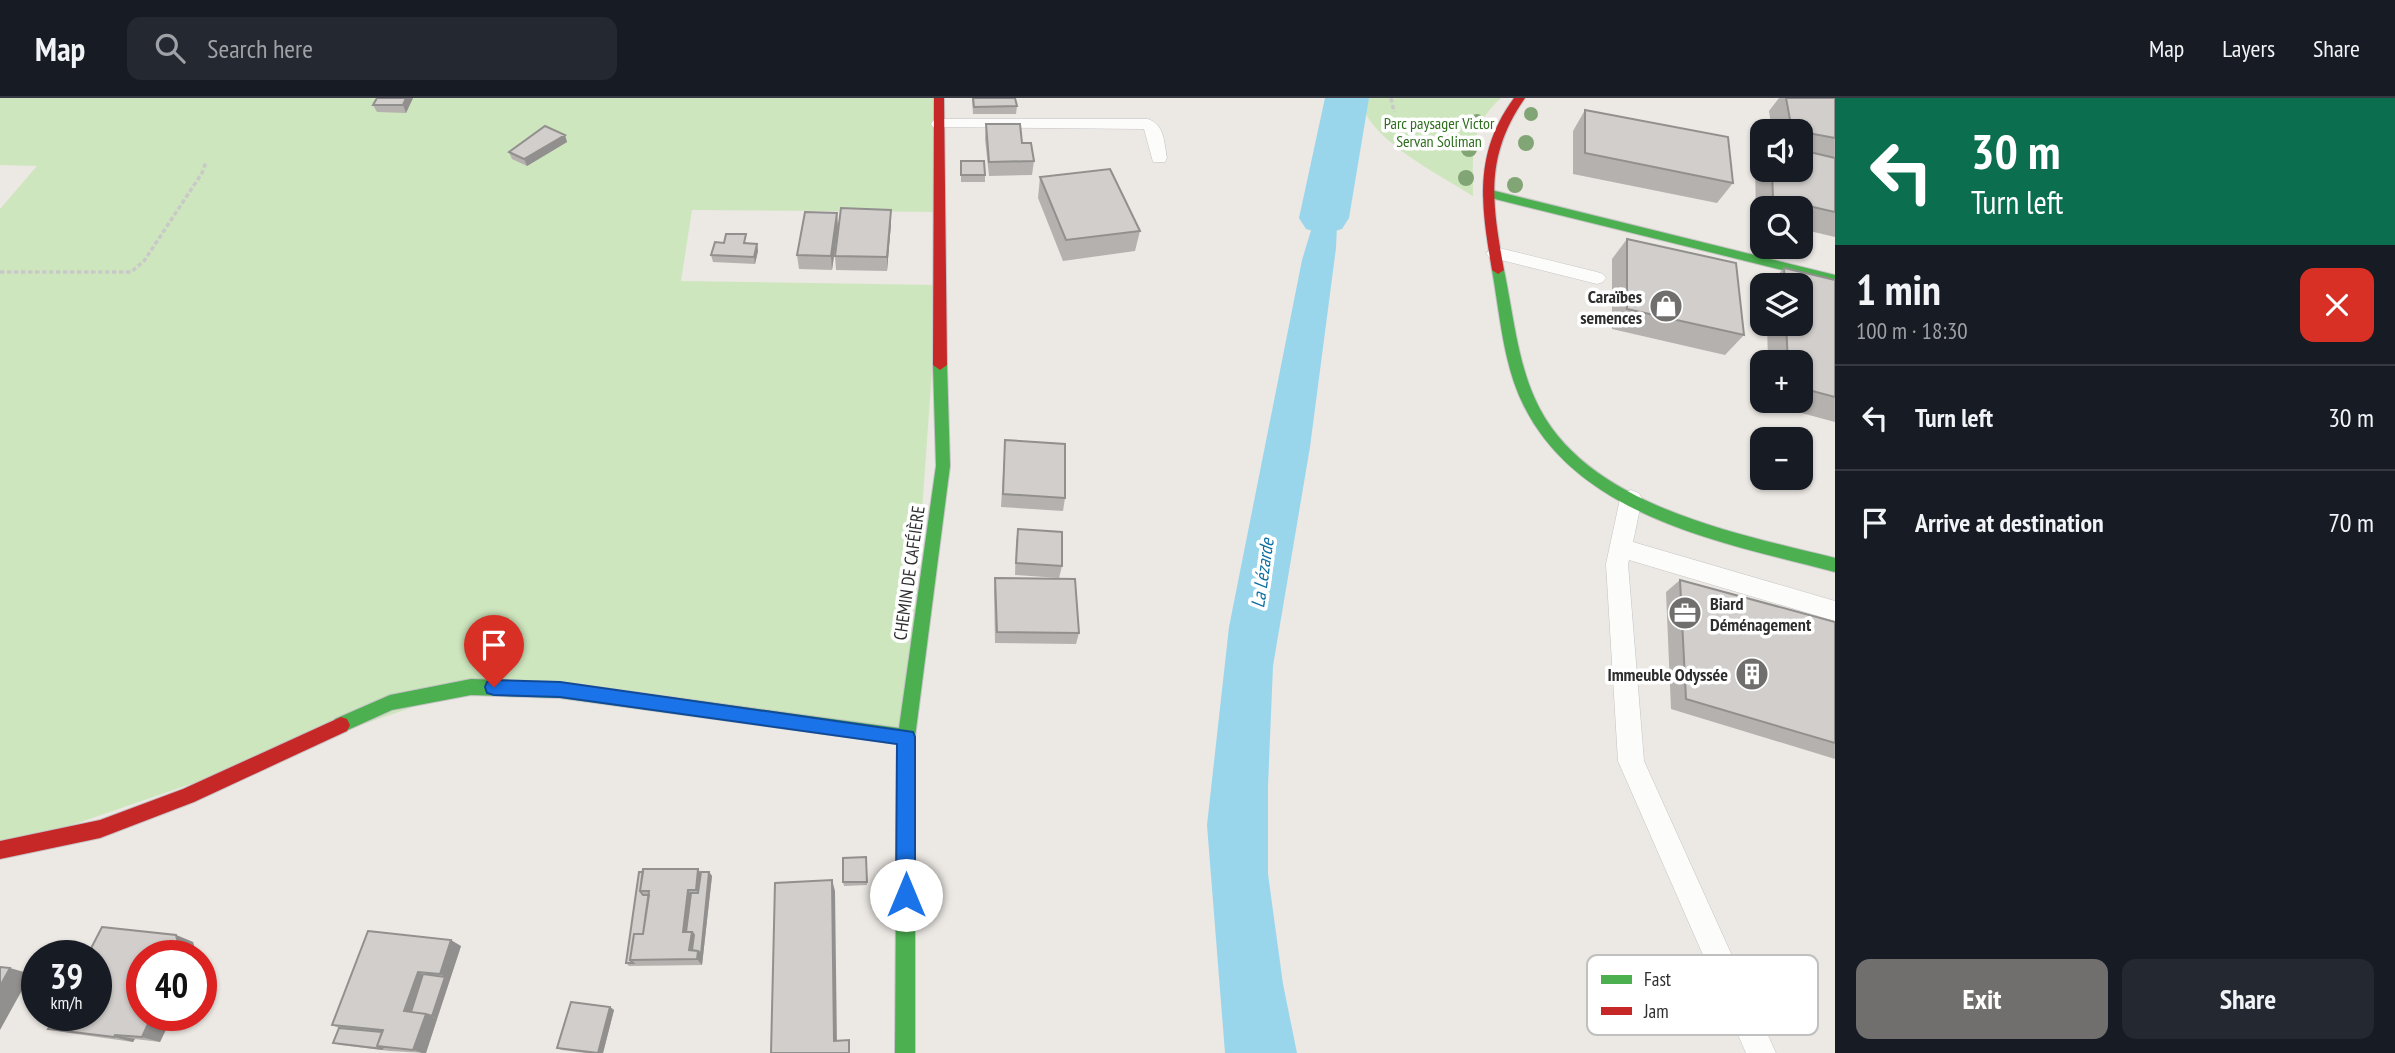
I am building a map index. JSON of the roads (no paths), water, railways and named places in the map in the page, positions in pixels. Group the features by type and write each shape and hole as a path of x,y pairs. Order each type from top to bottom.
{"street":[{"name":"CHEMIN DE CAFÉIÈRE","path":"905,1053 906,737 943,466 937,285 939,98"},
{"path":"1520,98 1506,110 1492,142 1487,193 1508,321 1532,408 1577,465 1631,499 1698,528 1835,565"},
{"path":"1487,193 1835,279"},
{"path":"0,850 100,830 188,796 390,703 471,687 560,690 906,737"}],"lane":[{"path":"939,124 1147,124 1154,131 1159,158"},
{"path":"1495,253 1597,278"},
{"path":"1631,499 1618,564 1631,761 1717,955"},
{"path":"1621,548 1835,611"},
{"path":"1752,1035 1760,1053"}],"water":[{"path":"1341,132 1336,248 1310,447 1273,666 1268,786 1268,874 1283,984 1297,1053 1225,1053 1207,825 1229,627 1302,260"}],"waterway":[{"name":"La Lézarde","path":"1324,218 1347,98"}],"place":[{"name":"Caraïbes semences","path":"1666,306"},
{"name":"Biard Déménagement","path":"1685,613"},
{"name":"Immeuble Odyssée","path":"1752,674"}],"park label":[{"name":"Parc paysager Victor Servan Soliman","path":"1439,132"}]}
